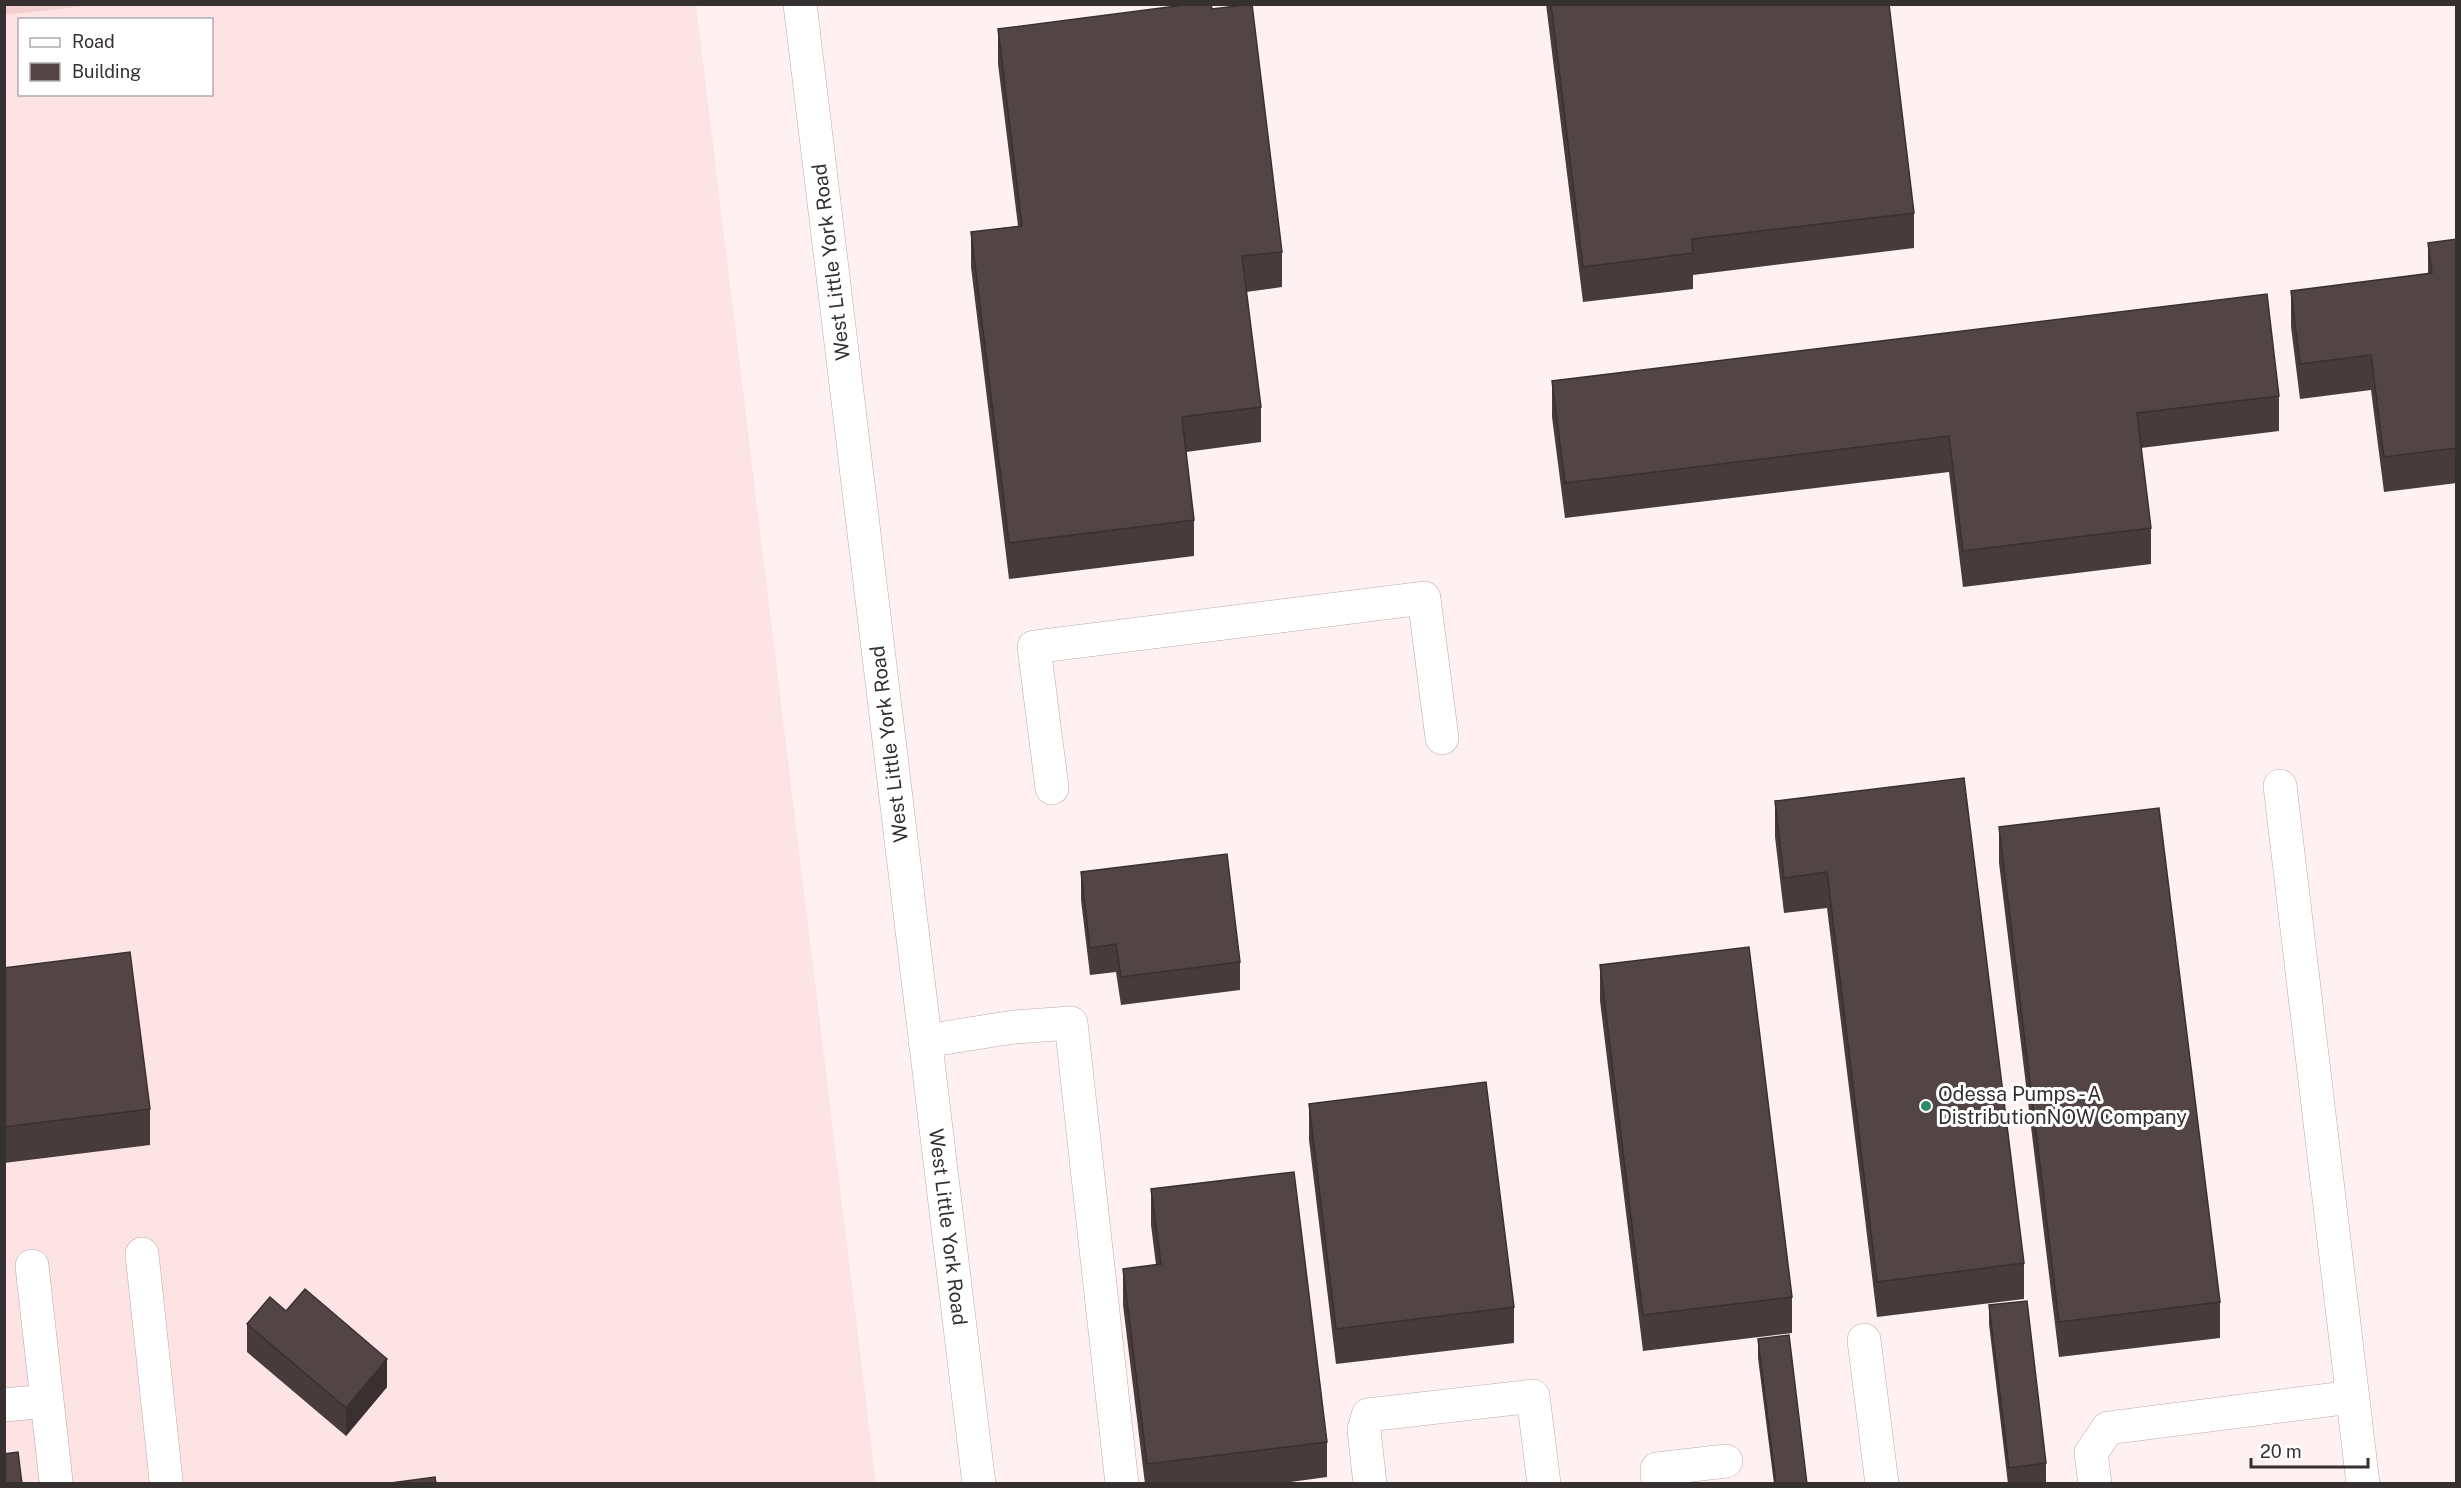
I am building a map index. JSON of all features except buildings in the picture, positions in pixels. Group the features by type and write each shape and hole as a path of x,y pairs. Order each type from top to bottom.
{"main road":[{"name":"West Little York Road","path":"800,4 979,1484"},
{"path":"1052,788 1035,647 1424,598 1442,738"},
{"path":"2280,786 2363,1484"},
{"path":"925,1041 1014,1027 1071,1023 1122,1484"},
{"path":"142,1254 166,1480"},
{"path":"32,1266 56,1481"},
{"path":"1864,1340 1882,1484"},
{"path":"1370,1484 1364,1431 1368,1415 1533,1396 1544,1484"},
{"path":"2095,1484 2091,1453 2108,1428 2352,1397"},
{"path":"4,1406 47,1401"},
{"path":"1658,1484 1657,1469 1726,1461"}],"shaded area":[{"path":"5,4 93,4 93,5 5,15"},
{"path":"93,4 696,5 876,1483 5,1483 4,15"}],"place":[{"name":"Odessa Pumps - A DistributionNOW Company","path":"1926,1106"}]}
